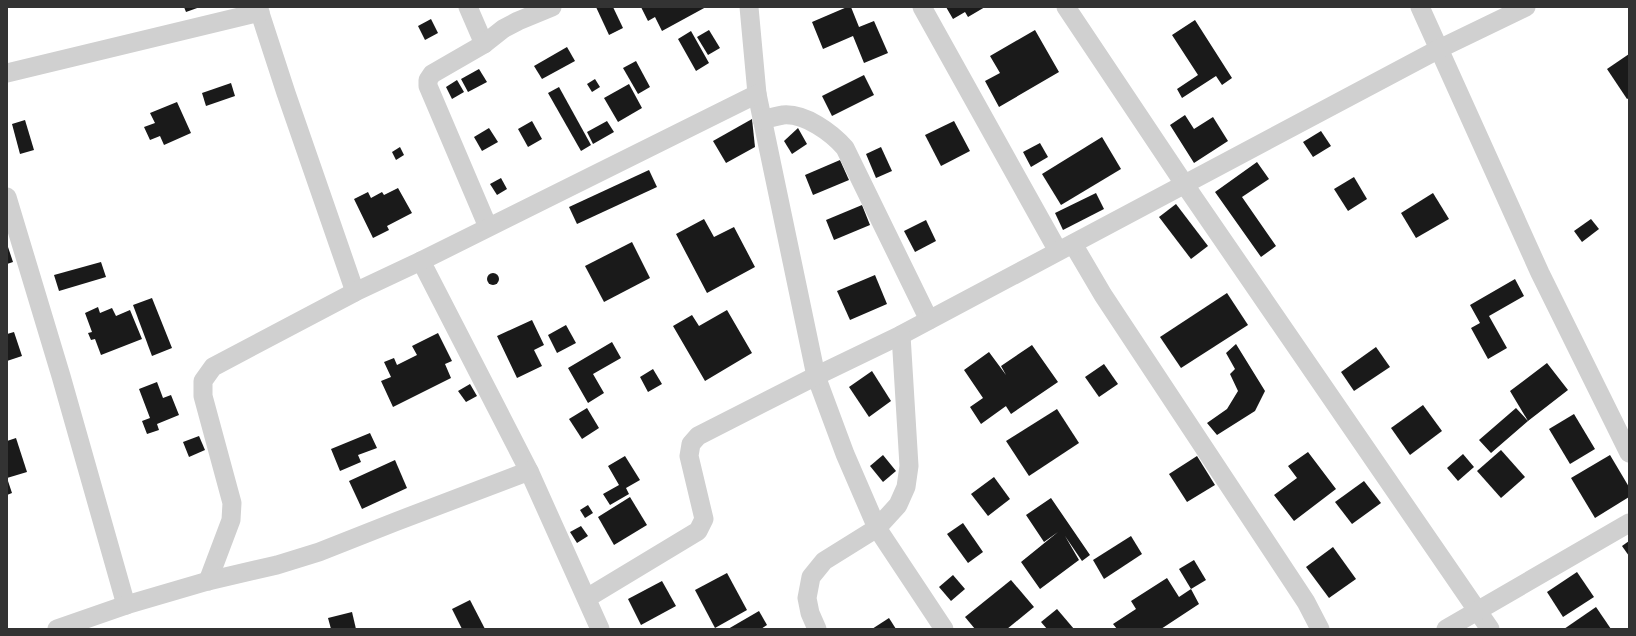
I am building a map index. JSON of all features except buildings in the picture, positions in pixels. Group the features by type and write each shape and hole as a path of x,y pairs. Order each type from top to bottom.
{"street":[{"path":"468,7 484,44"},
{"path":"488,227 428,86 428,80 432,74 484,44 503,29 552,7"},
{"path":"749,7 757,94 816,376 845,454 877,528 944,629"},
{"path":"922,7 1065,248 1107,302 1306,602 1320,629"},
{"path":"1066,7 1185,184 1490,629"},
{"path":"1420,7 1540,273 1629,453"},
{"path":"586,598 698,531 704,519 689,456 691,444 698,436 901,335 1439,49 1526,7"},
{"path":"8,68 259,10 355,292"},
{"path":"208,581 232,520 232,503 203,396 203,381 213,367 355,292 421,261 757,94"},
{"path":"762,120 785,115 800,118 818,125 836,138 845,148 929,320"},
{"path":"7,197 61,376 126,605"},
{"path":"421,261 529,471 600,629"},
{"path":"817,629 810,613 807,598 811,577 824,561 877,528 898,505 906,487 910,466 901,335"},
{"path":"57,629 126,605 208,581 277,565 319,552 529,471"},
{"path":"1446,629 1629,523"}]}
